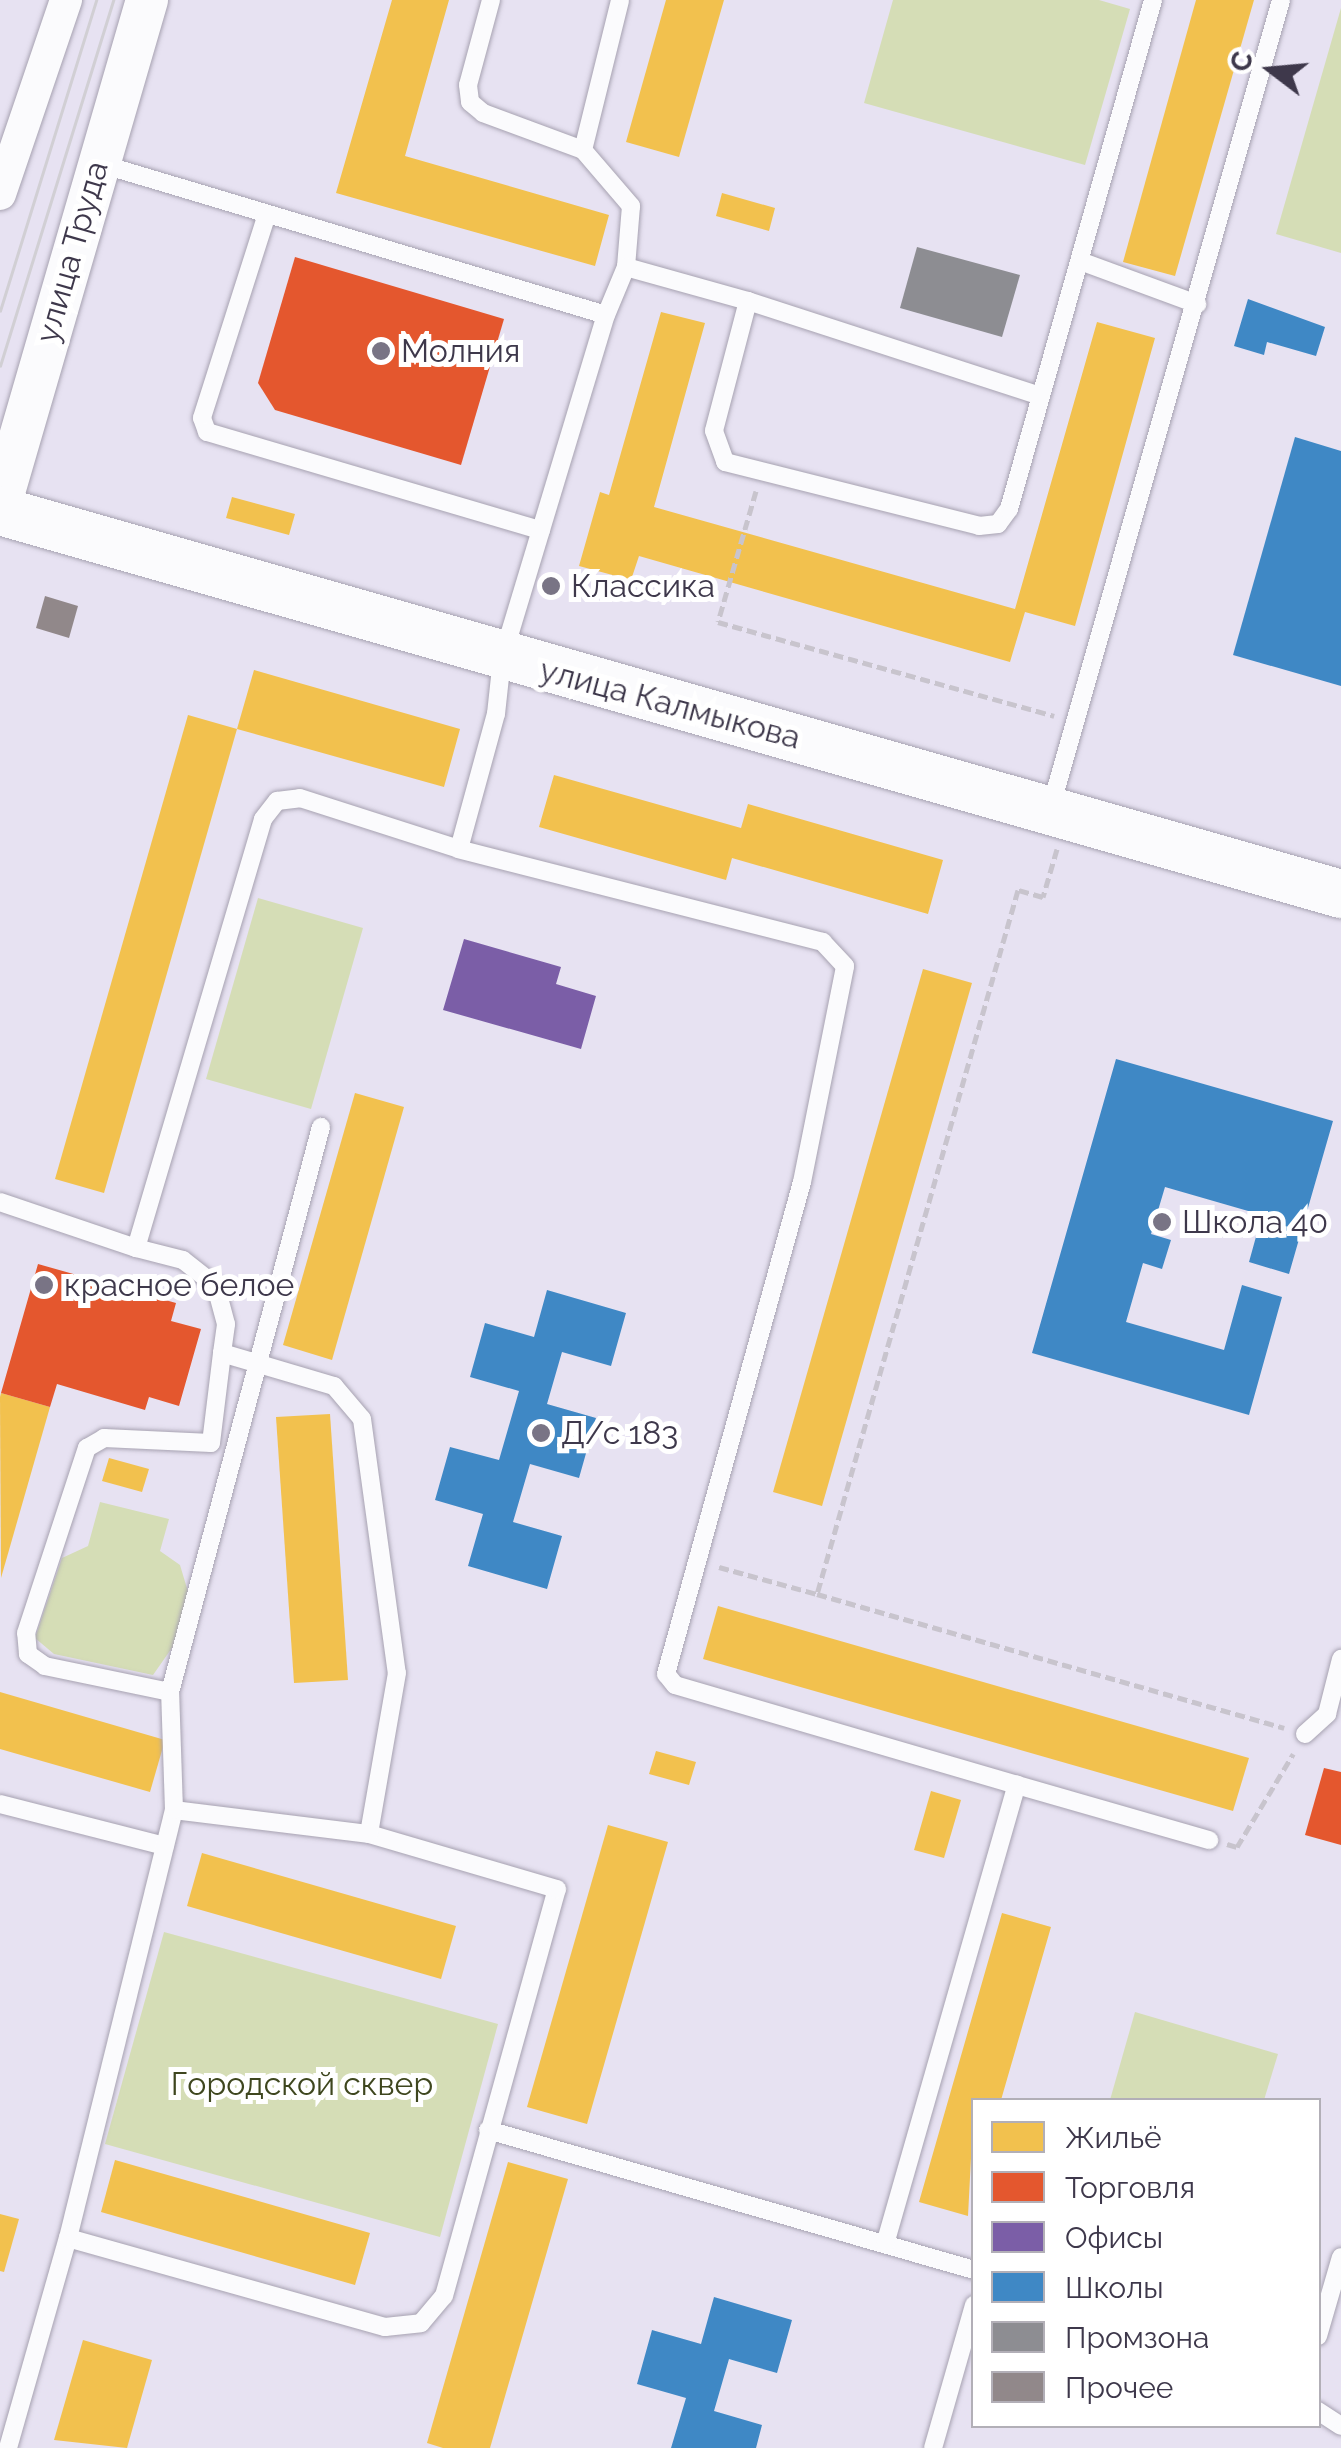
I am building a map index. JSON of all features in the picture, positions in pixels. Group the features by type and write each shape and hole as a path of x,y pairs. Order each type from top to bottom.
{"main road":[{"name":"улица Калмыкова","path":"0,508 502,659 1341,894"}],"street":[{"path":"0,194 66,0"},
{"name":"улица Труда","path":"0,508 97,163 148,0"}],"lane":[{"path":"460,850 496,714 502,659 606,315 626,267 630,206 584,150 482,113 470,102 468,85 491,0"},
{"path":"584,150 620,0"},
{"path":"748,301 713,442 725,462 989,527 1009,510 1038,395 1080,261 1152,0"},
{"path":"1058,812 1075,722 1281,0"},
{"path":"97,163 606,315"},
{"path":"267,214 202,418 207,432 541,530"},
{"path":"1080,261 1197,304"},
{"path":"626,267 748,301 1038,395"},
{"path":"136,1248 269,808 300,798 460,850 823,942 841,955 844,977 802,1182 666,1670 670,1683 1210,1840"},
{"path":"8,2448 68,2238 174,1810 170,1692 254,1362 322,1127"},
{"path":"0,1202 183,1260 216,1286 226,1324 211,1442 222,1490"},
{"path":"222,1354 334,1386 362,1419 397,1673 370,1834"},
{"path":"170,1692 45,1666 28,1654 26,1633 87,1448 104,1438 211,1442"},
{"path":"1305,1734 1334,1716 1341,1659"},
{"path":"886,2244 1017,1785"},
{"path":"0,1804 165,1846"},
{"path":"68,2238 404,2329 435,2312 444,2296 557,1888 370,1834 174,1810"},
{"path":"488,2130 971,2269"},
{"path":"1321,2326 1341,2257"},
{"path":"933,2448 971,2315"}],"path":[{"path":"762,473 718,622 1075,722"},
{"path":"817,1594 1018,890 1043,897 1058,812"},
{"path":"697,1561 1305,1734 1237,1847 1210,1840"}],"green space":[{"path":"893,0 1099,0 1130,9 1085,165 864,103"},
{"path":"1341,8 1341,253 1276,234"},
{"path":"258,898 363,928 311,1109 206,1079"},
{"path":"100,1502 169,1519 160,1551 180,1565 189,1595 174,1645 153,1675 54,1654 35,1638 62,1558 88,1546"},
{"name":"Городской сквер","path":"164,1932 498,2024 440,2237 105,2144"},
{"path":"1135,2012 1278,2054 1265,2098 1111,2098"}],"building: Жильё":[{"path":"392,0 449,0 405,156 609,215 595,266 336,193"},
{"path":"666,0 724,0 679,157 626,142"},
{"path":"1196,0 1254,0 1175,276 1123,262"},
{"path":"722,193 775,208 769,231 716,216"},
{"path":"661,312 705,323 654,507 1015,609 1097,322 1155,338 1075,626 1025,612 1010,662 639,556 631,580 579,566 600,492 609,495"},
{"path":"232,497 295,514 289,535 226,518"},
{"path":"254,670 460,729 444,787 237,729"},
{"path":"188,715 237,729 104,1193 55,1179"},
{"path":"554,775 741,828 748,804 943,860 928,914 732,858 726,880 539,827"},
{"path":"923,969 972,983 822,1506 773,1492"},
{"path":"355,1093 404,1107 332,1360 283,1345"},
{"path":"1,1393 50,1407 1,1578 0,1397"},
{"path":"330,1414 348,1680 294,1683 276,1417"},
{"path":"109,1458 149,1469 142,1492 102,1481"},
{"path":"718,1606 1249,1758 1233,1811 703,1659"},
{"path":"0,1692 165,1740 150,1792 0,1749"},
{"path":"656,1751 696,1762 689,1785 649,1774"},
{"path":"931,1791 961,1800 944,1858 914,1850"},
{"path":"608,1825 668,1842 587,2124 527,2107"},
{"path":"202,1853 456,1926 441,1979 187,1906"},
{"path":"1002,1913 1051,1927 1002,2098 971,2098 968,2216 919,2202"},
{"path":"115,2160 370,2233 355,2285 101,2212"},
{"path":"508,2162 568,2179 490,2448 443,2448 427,2443"},
{"path":"0,2214 19,2219 4,2272 0,2271"},
{"path":"83,2340 152,2360 127,2448 54,2440"}],"building: Торговля":[{"name":"Молния","path":"295,257 504,319 461,465 275,410 258,383"},
{"path":"38,1264 176,1303 171,1321 201,1329 179,1406 149,1397 145,1410 57,1384 50,1407 1,1393"},
{"path":"1324,1768 1341,1772 1341,1845 1305,1835"}],"building: Офисы":[{"path":"464,939 561,967 556,984 596,996 581,1049 443,1010"}],"building: Школы":[{"path":"1248,299 1325,327 1316,356 1267,342 1264,355 1234,346"},
{"path":"1295,437 1341,451 1341,686 1233,655"},
{"path":"1116,1059 1333,1121 1289,1274 1249,1262 1262,1215 1165,1187 1151,1234 1171,1240 1162,1269 1143,1263 1126,1322 1224,1350 1242,1285 1282,1297 1249,1415 1032,1353"},
{"path":"547,1290 626,1313 611,1366 562,1352 547,1404 596,1418 579,1478 530,1464 513,1522 562,1536 547,1589 468,1566 483,1514 435,1500 450,1447 499,1460 519,1391 470,1377 485,1323 534,1337"},
{"path":"714,2297 792,2320 777,2373 729,2359 714,2411 762,2425 756,2448 671,2448 686,2398 637,2384 652,2330 701,2344"}],"building: Промзона":[{"path":"917,247 1020,275 1002,337 900,308"}],"building: Прочее":[{"path":"45,596 78,606 69,638 36,628"}],"tram line":[{"path":"0,311 96,0"},
{"path":"0,366 113,0"}],"place":[{"name":"Молния","path":"381,351"},
{"name":"Классика","path":"551,586"},
{"name":"Школа 40","path":"1162,1222"},
{"name":"красное белое","path":"44,1285"},
{"name":"Д/с 183","path":"541,1433"}]}
